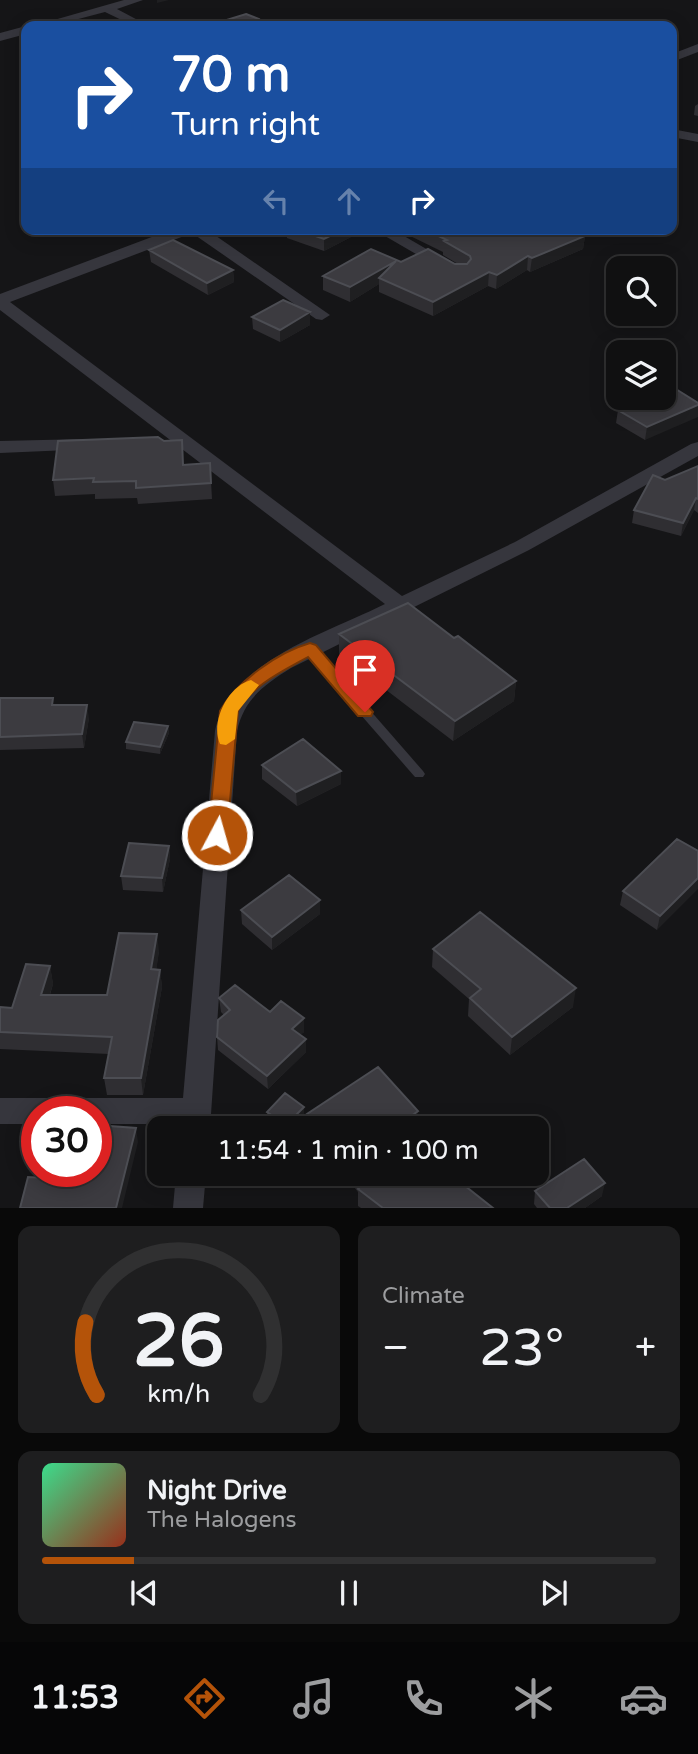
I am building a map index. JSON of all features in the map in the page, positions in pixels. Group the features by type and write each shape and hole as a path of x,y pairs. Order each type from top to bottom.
{"street":[{"path":"58,21 137,0"},
{"path":"106,8 133,21"},
{"path":"0,37 21,31"},
{"path":"677,56 698,48"},
{"path":"677,134 698,138"},
{"path":"0,301 172,235"},
{"path":"205,235 322,315"},
{"path":"391,235 460,272"},
{"path":"0,301 401,605"},
{"path":"149,443 188,443"},
{"path":"0,447 109,444"},
{"path":"196,1116 229,711 236,698 260,677 310,649 592,509 698,448"},
{"path":"0,1111 147,1118"},
{"path":"188,1208 190,1186"}],"lane":[{"path":"310,649 419,774"}],"building":[{"path":"246,14 259,19 258,21 223,21"},
{"path":"312,235 332,235 324,239"},
{"path":"437,235 585,236 532,258 528,256 497,275 489,272 433,302 379,278 396,261 350,287 323,276 371,249 401,262 428,249 455,264 467,264 470,256 444,241 447,240"},
{"path":"173,240 233,270 207,283 149,250"},
{"path":"283,300 310,312 280,330 252,317"},
{"path":"676,389 698,403 698,405 647,427 618,410 676,410"},
{"path":"158,437 164,441 182,440 183,465 210,463 211,483 136,488 136,481 93,482 94,478 53,480 58,441"},
{"path":"698,466 698,499 696,498 683,523 634,510 653,475 665,480"},
{"path":"408,603 454,638 458,636 516,681 455,721 339,634"},
{"path":"0,698 53,698 52,705 87,705 82,734 0,737"},
{"path":"134,722 168,726 160,747 126,742"},
{"path":"303,739 341,771 296,792 262,765"},
{"path":"677,839 698,851 698,878 660,916 623,891"},
{"path":"129,843 169,846 162,878 121,876"},
{"path":"289,875 320,900 272,937 241,910"},
{"path":"480,912 576,988 512,1037 470,998 481,989 433,949"},
{"path":"119,933 157,934 151,969 160,970 141,1078 104,1078 112,1037 0,1032 0,1007 12,1008 26,964 50,966 41,995 107,995"},
{"path":"235,985 270,1012 281,1001 304,1018 292,1029 306,1039 267,1076 217,1037 218,1020 230,1010 219,998"},
{"path":"378,1067 418,1111 411,1116 307,1114"},
{"path":"285,1093 304,1107 295,1116 273,1116 267,1112"},
{"path":"112,1126 136,1128 116,1208 20,1208 25,1187 112,1187"},
{"path":"584,1159 605,1183 567,1208 550,1208 535,1191 543,1186 549,1186 549,1182"},
{"path":"361,1186 465,1186 493,1208 383,1208 358,1189"}],"slow traffic":[{"path":"226,739 229,711 236,698 251,685"}],"route":[{"path":"217,835 229,711 236,698 260,677 310,649 365,712"}]}
